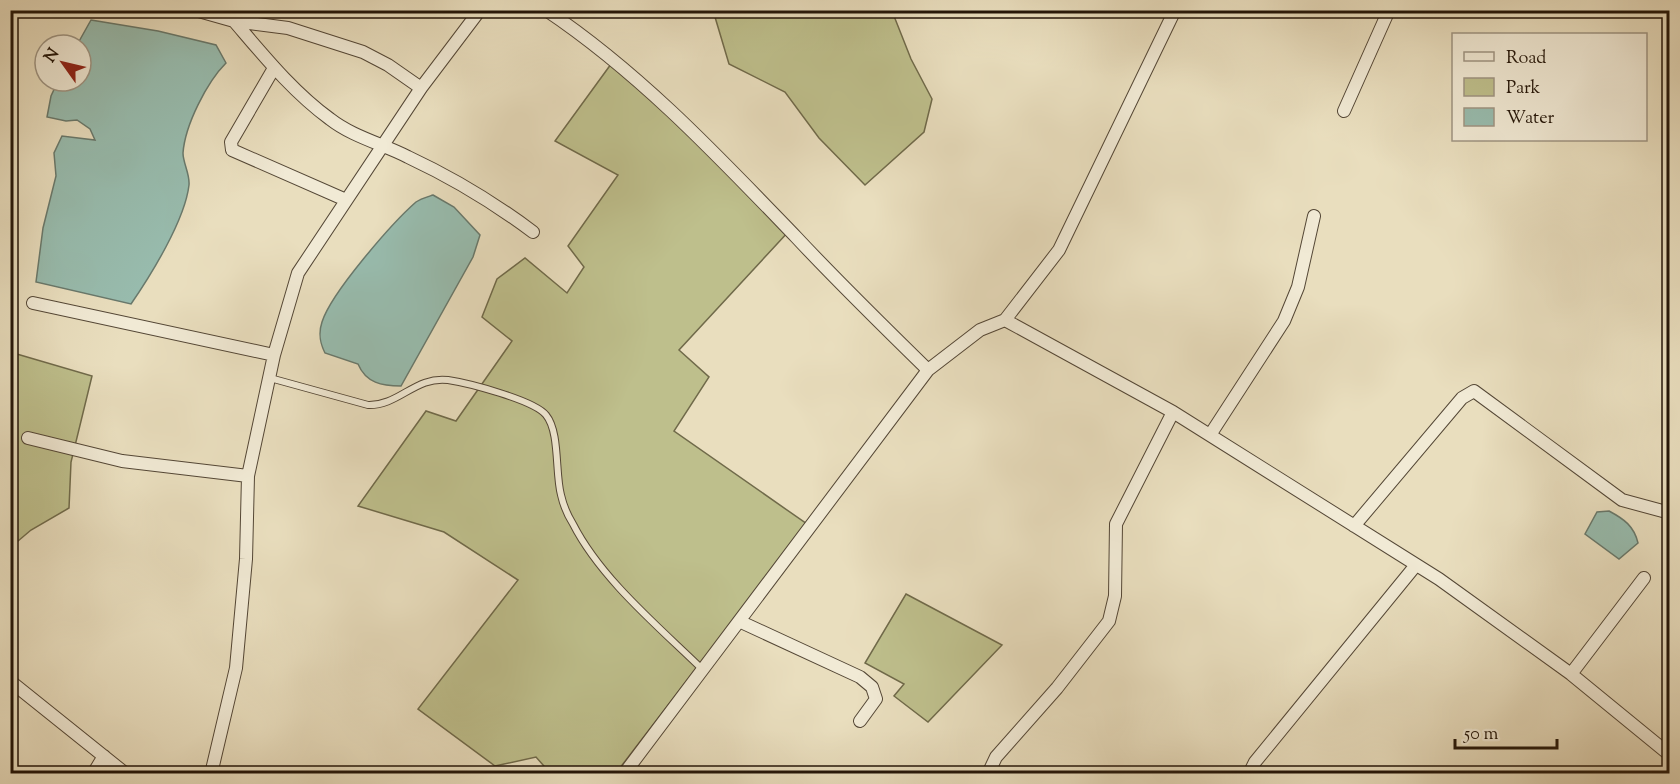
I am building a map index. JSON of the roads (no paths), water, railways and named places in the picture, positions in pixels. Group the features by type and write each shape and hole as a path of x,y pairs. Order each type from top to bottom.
{"street":[{"path":"195,10 234,21 288,28 363,52 388,65 421,88"},
{"path":"212,774 236,668 246,559 248,476 274,355 298,273 421,88 480,10"},
{"path":"546,10 592,41 669,110 928,370"},
{"path":"624,774 741,622 928,370 980,330 1005,320 1059,250 1175,10"},
{"path":"1344,111 1389,10"},
{"path":"234,21 274,68 332,121 356,135 384,145 455,179 533,232"},
{"path":"274,68 231,142 232,150 346,200"},
{"path":"1210,435 1284,321 1298,287 1314,216"},
{"path":"33,303 274,355"},
{"path":"1005,320 1173,412 1416,565 1571,674 1670,755"},
{"path":"1354,526 1462,398 1473,391 1623,500 1670,513"},
{"path":"988,774 996,757 1057,688 1109,621 1115,596 1116,524 1173,412"},
{"path":"28,438 122,461 248,476"},
{"path":"1249,774 1255,762 1416,565"},
{"path":"1571,674 1644,578"},
{"path":"741,622 860,677 872,687 876,699 860,721"},
{"path":"10,681 126,774"},
{"path":"93,774 104,756"}],"lane":[{"path":"270,378 368,405 392,402 414,385 430,380 447,380 490,389 545,414 552,425 561,495 573,525 596,558 633,601 704,670"}],"water":[{"path":"91,20 158,31 216,45 226,63 205,92 188,130 183,153 189,185 181,214 157,263 131,304 36,282 43,228 56,176 54,153 62,136 95,140 90,129 77,120 66,121 47,117 52,93 93,93 93,33 84,33"},
{"path":"433,195 454,207 480,235 473,257 401,386 381,384 365,375 358,364 325,353 320,338 322,322 337,294 378,242 416,202"},
{"path":"1609,511 1628,524 1638,543 1619,559 1585,534 1597,512"}]}
